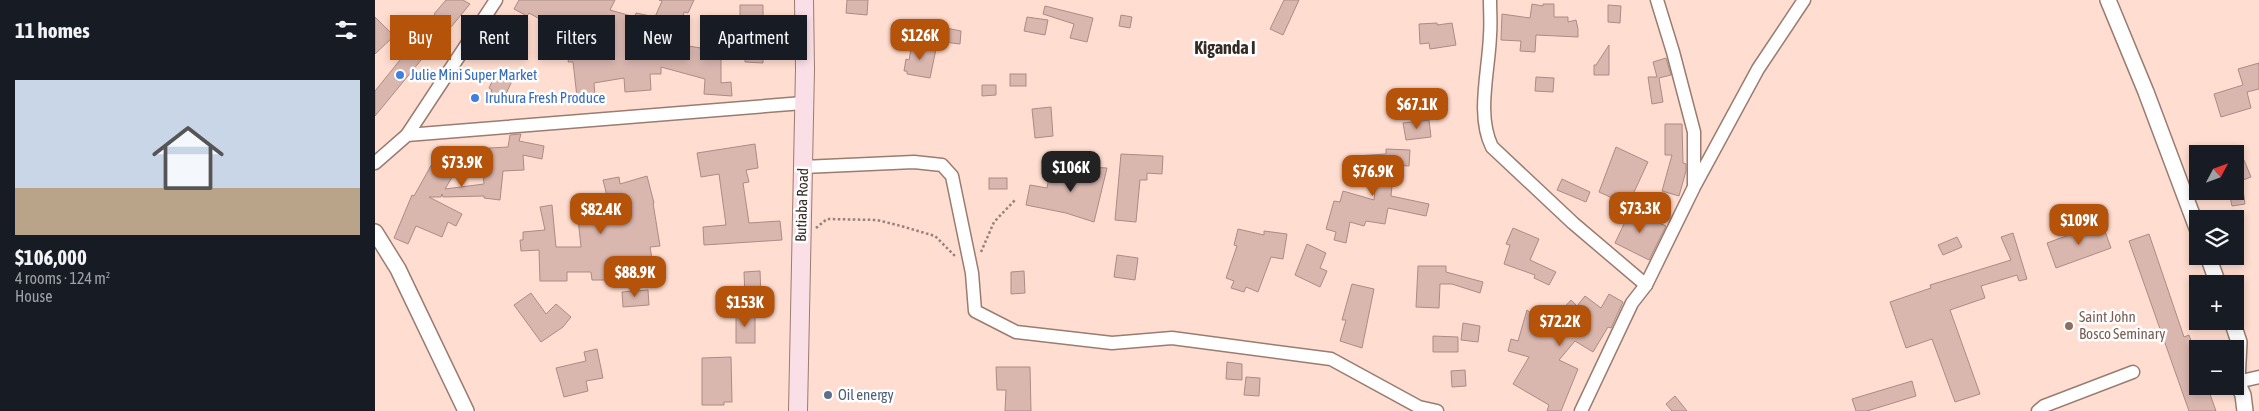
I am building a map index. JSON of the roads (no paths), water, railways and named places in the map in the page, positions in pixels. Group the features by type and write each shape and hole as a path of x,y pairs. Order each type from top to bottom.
{"main road":[{"name":"Butiaba Road","path":"798,411 805,69 804,0"}],"street":[{"path":"375,163 407,135 496,0"},
{"path":"1490,0 1490,34 1483,119 1485,135 1492,147 1573,223 1647,285"},
{"path":"1657,0 1673,52 1693,132 1694,187"},
{"path":"1581,411 1632,303 1647,285 1694,187 1758,69 1804,0"},
{"path":"2108,0 2146,92 2190,210"},
{"path":"407,135 803,103"},
{"path":"803,168 914,162 941,165 952,176 972,273 975,311 1016,332 1112,343 1172,338 1331,359 1419,407 1437,411"},
{"path":"375,232 398,269 466,411"},
{"path":"2038,411 2044,406 2133,372"},
{"path":"2244,380 2259,377"},
{"path":"2243,395 2245,411"}],"place":[{"name":"Julie Mini Super Market","path":"400,75"},
{"name":"Iruhura Fresh Produce","path":"475,98"},
{"name":"Saint John Bosco Seminary","path":"2069,326"},
{"name":"Oil energy","path":"828,395"}],"district":[{"name":"Kiganda I","path":"1225,48"}]}
